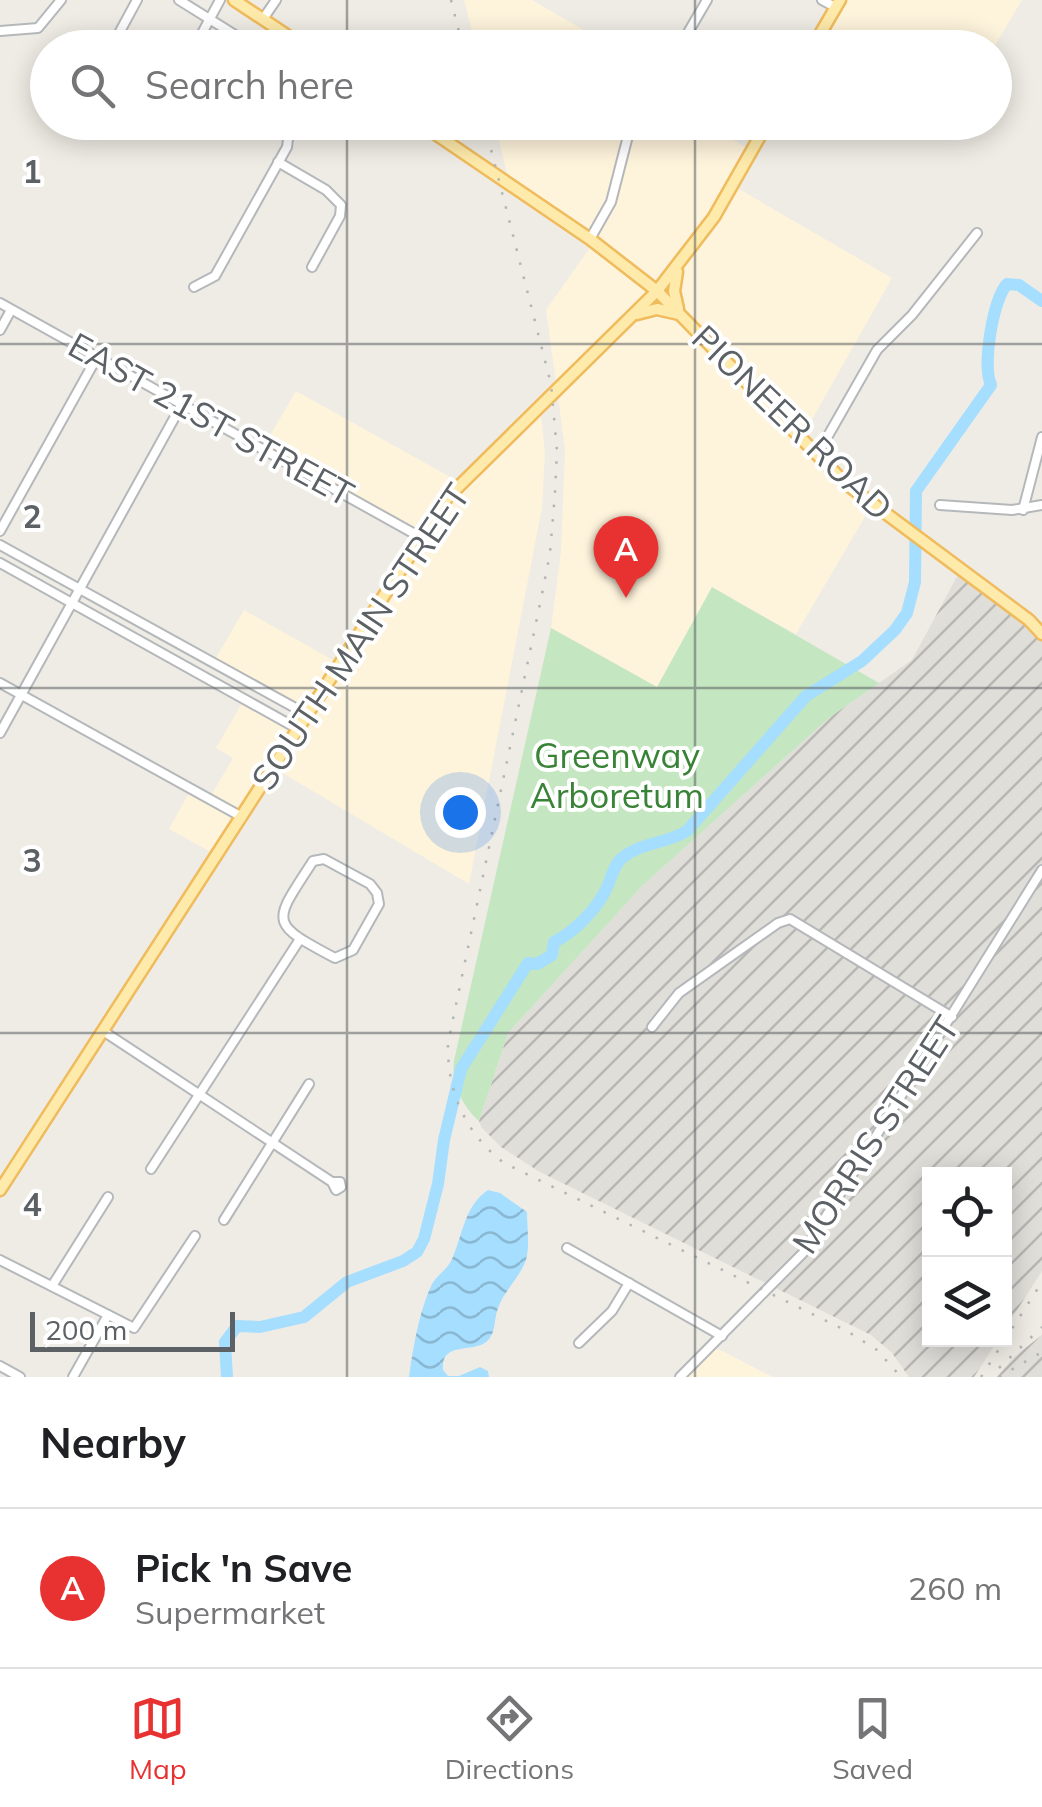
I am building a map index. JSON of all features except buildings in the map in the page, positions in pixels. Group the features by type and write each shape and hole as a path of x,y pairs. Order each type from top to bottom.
{"main road":[{"path":"234,0 279,30"},
{"path":"823,30 838,4"},
{"name":"PIONEER ROAD","path":"445,140 590,238 657,291 853,490 1042,630"},
{"name":"SOUTH MAIN STREET","path":"0,1190 447,498 657,291 712,220 758,140"},
{"path":"630,317 650,309 680,315 674,292 679,264"}],"street":[{"path":"0,31 40,27 61,0"},
{"path":"121,30 137,0"},
{"path":"179,0 227,30"},
{"path":"204,30 220,0"},
{"path":"263,19 276,0"},
{"path":"690,30 707,0"},
{"path":"822,0 838,4"},
{"path":"194,288 215,276 288,140"},
{"path":"590,238 611,202 627,140"},
{"path":"278,162 318,184 341,205 340,216 312,267"},
{"path":"817,456 877,350 908,319 977,234"},
{"name":"EAST 21ST STREET","path":"0,303 422,538"},
{"path":"0,330 11,310"},
{"path":"0,531 97,357"},
{"path":"0,733 182,404"},
{"path":"1023,510 1042,436"},
{"path":"940,505 1023,510 1042,505"},
{"path":"0,544 308,715"},
{"path":"0,564 298,729"},
{"path":"0,683 242,818"},
{"path":"324,859 370,884 378,893 379,904 353,950 345,956 335,958 300,939 288,932 281,920 282,909 313,862 324,859"},
{"name":"MORRIS STREET","path":"680,1377 803,1253 1042,870"},
{"path":"652,1027 679,992 786,920 799,922 952,1018"},
{"path":"150,1169 300,939"},
{"path":"102,1031 332,1182"},
{"path":"224,1220 309,1084"},
{"path":"52,1286 108,1197"},
{"path":"0,1260 134,1328 195,1236"},
{"path":"567,1248 722,1336"},
{"path":"579,1344 612,1311 629,1283"},
{"path":"73,1377 108,1314"},
{"path":"0,1366 20,1377"}],"shaded area":[{"path":"464,0 532,0 584,30 472,30"},
{"path":"840,0 1022,0 1004,30 822,30"},
{"path":"499,140 733,140 752,151 732,185 892,278 801,439 872,505 796,634 712,588 657,687 551,628 561,552 565,449 546,310 594,242 509,183"},
{"path":"296,391 461,483 540,405 545,453 542,508 469,884 274,768 216,855 169,829 191,789 213,800 212,794 233,758 216,748 245,698 298,729 307,716 213,663 244,610 340,664 422,538 262,449"},
{"path":"961,569 1042,634 1042,1271 1012,1318 1012,1167 922,1167 922,1347 993,1347 974,1377 909,1377 892,1353 871,1335 540,1172 501,1147 479,1121 508,1033 643,885 830,717 912,660"},
{"path":"1042,1335 1042,1377 997,1377 1015,1356"},
{"path":"712,1346 773,1377 680,1377"}],"green space":[{"name":"Greenway Arboretum","path":"712,587 879,683 830,717 643,885 508,1033 479,1121 459,1094 454,1061 551,628 657,687"}],"water":[{"path":"488,1190 500,1193 527,1212 526,1260 501,1302 489,1339 484,1344 447,1354 443,1370 448,1376 459,1376 480,1367 488,1371 489,1377 409,1377 427,1295 452,1259 474,1204"}],"waterway":[{"path":"227,1377 225,1342 237,1326 260,1327 304,1317 347,1282 417,1252 438,1184 461,1069 528,963 537,964 552,955 554,942 586,918 622,858 687,831 806,696 862,661 895,630 907,613 915,582 916,491 991,385 988,348 1002,292 1007,284 1019,285 1042,301"}],"railway":[{"path":"451,0 458,30"},
{"path":"489,140 551,384 557,451 550,553 448,1043 455,1095 469,1125 504,1163 847,1331 877,1350 901,1377"},
{"path":"981,1377 1042,1282"},
{"path":"999,1368 1042,1327"},
{"path":"999,1377 1042,1352"}],"place":[{"name":"Pick 'n Save","path":"626,598"}]}
